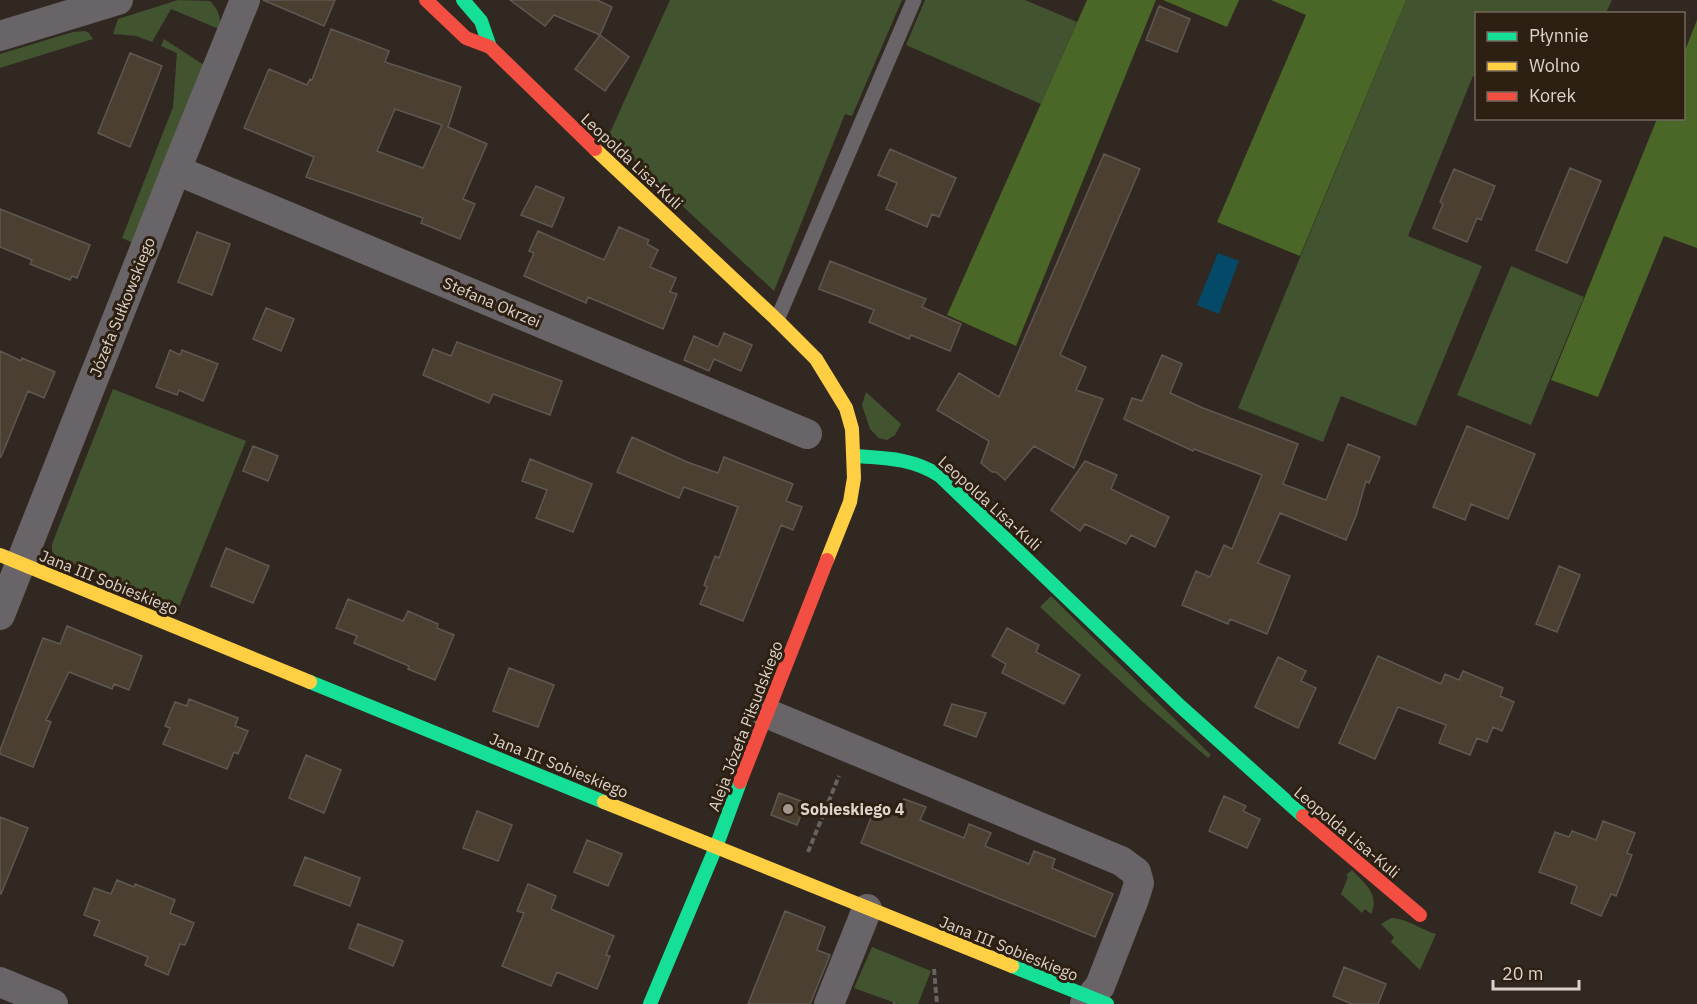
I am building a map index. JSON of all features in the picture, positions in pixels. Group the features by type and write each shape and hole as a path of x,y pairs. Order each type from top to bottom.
{"street":[{"path":"0,36 118,0"},
{"name":"Józefa Sułkowskiego","path":"0,615 10,559 176,170 245,0"},
{"name":"Leopolda Lisa-Kuli","path":"426,0 466,38 489,47 816,359 846,408 852,429 854,456 909,460 931,469 948,482 1189,714 1281,798 1420,915"},
{"name":"Leopolda Lisa-Kuli","path":"463,0 481,21 489,47"},
{"name":"Stefana Okrzei","path":"176,170 807,434"},
{"name":"Aleja Józefa Piłsudskiego","path":"650,1004 716,847 766,713 850,502 854,478 854,456"},
{"name":"Jana III Sobieskiego","path":"10,559 1094,1002"},
{"path":"766,713 1121,861 1136,872 1139,883 1134,899 1094,1002"},
{"path":"829,1004 867,909"},
{"path":"0,982 53,1004"}],"lane":[{"path":"777,320 914,0"}],"path":[{"path":"796,880 851,748"}],"green space":[{"path":"178,0 210,1 219,14 219,29 171,9 152,42 136,36 113,34 118,19"},
{"path":"670,0 902,0 852,116 845,114 774,291 608,137"},
{"path":"925,0 1025,0 1077,22 1041,104 906,45"},
{"path":"1087,0 1156,0 1016,346 947,315"},
{"path":"1163,0 1239,0 1227,27"},
{"path":"1271,0 1406,0 1300,256 1217,222 1306,15"},
{"path":"1406,0 1612,0 1606,12 1475,12 1475,77 1473,76 1408,236 1482,266 1416,426 1341,396 1323,442 1238,408"},
{"path":"1697,20 1697,248 1664,236 1598,397 1551,380 1657,120 1685,120 1685,50"},
{"path":"85,31 93,39 0,68 0,54 73,32"},
{"path":"164,39 204,65 133,243 122,238 173,107 177,53 161,46"},
{"path":"1511,266 1584,297 1531,425 1457,395"},
{"path":"113,389 246,441 179,607 56,557 52,551 52,544"},
{"path":"866,392 901,424 895,435 887,440 879,438 870,429 862,405"},
{"path":"1051,596 1211,755 1208,758 1143,702 1040,607"},
{"path":"1352,870 1370,890 1374,901 1371,914 1365,909 1362,913 1341,894 1348,877 1346,875"},
{"path":"1391,918 1403,920 1436,934 1420,970 1391,942 1394,937 1381,924"},
{"path":"872,947 931,971 918,1004 898,1004 854,988"}],"water":[{"path":"1218,253 1239,261 1219,314 1197,305"}],"building":[{"path":"263,0 335,0 324,26"},
{"path":"510,0 597,0 612,7 600,35 554,15 545,26"},
{"path":"1159,6 1190,19 1177,52 1146,40"},
{"path":"331,29 389,51 385,62 461,87 448,127 487,144 463,199 475,204 460,239 421,223 423,218 306,177 314,157 244,128 269,69 307,85 310,79 312,80","holes":["395,109 442,125 423,168 377,151"]},
{"path":"600,35 629,57 605,91 575,69"},
{"path":"130,53 162,66 130,147 98,133"},
{"path":"890,149 956,178 939,217 932,214 927,227 886,209 897,183 878,175"},
{"path":"1104,154 1140,169 1060,355 1086,367 1076,390 1103,399 1074,468 1034,446 1005,480 981,463 989,441 937,410 959,373 999,397"},
{"path":"1570,168 1601,181 1567,263 1536,250"},
{"path":"1454,169 1495,186 1481,220 1477,218 1467,242 1433,228 1443,204 1440,202"},
{"path":"536,186 564,198 552,227 521,215"},
{"path":"0,209 90,245 77,278 72,276 70,280 30,264 32,260 0,247"},
{"path":"619,227 649,240 647,244 658,250 650,267 676,278 670,292 677,294 663,329 588,297 586,303 524,276 534,253 529,251 538,231 604,260"},
{"path":"197,232 230,244 212,295 178,282"},
{"path":"830,261 926,299 922,307 961,324 950,351 911,335 909,339 869,322 874,310 819,289"},
{"path":"266,308 294,319 281,351 253,339"},
{"path":"724,333 752,345 741,371 714,359 709,371 684,360 694,336 718,347"},
{"path":"457,342 562,381 550,415 493,394 489,403 423,375 433,349 451,356"},
{"path":"170,350 180,355 182,350 218,364 203,401 179,390 177,395 156,387"},
{"path":"0,351 21,361 22,358 55,372 44,398 28,391 1,457 0,457"},
{"path":"1162,355 1182,364 1170,393 1298,444 1283,484 1326,500 1348,444 1380,457 1369,483 1366,481 1346,540 1280,513 1258,563 1290,576 1267,634 1230,619 1228,624 1182,605 1196,571 1210,577 1224,545 1232,549 1262,475 1194,449 1193,451 1124,419 1132,398 1142,401"},
{"path":"1467,426 1535,454 1508,519 1471,504 1465,520 1433,507"},
{"path":"632,437 687,462 718,473 724,457 793,484 786,501 802,507 793,530 781,525 743,621 700,604 707,587 704,585 715,556 719,558 738,507 684,487 679,498 617,472"},
{"path":"253,446 278,456 268,481 243,471"},
{"path":"530,459 592,484 573,532 536,518 547,490 522,481"},
{"path":"1085,461 1117,475 1111,489 1169,517 1155,547 1131,535 1126,544 1085,524 1080,531 1051,510"},
{"path":"226,548 269,566 253,603 211,586"},
{"path":"1559,566 1580,575 1557,632 1536,624"},
{"path":"348,599 403,621 408,611 438,624 437,628 454,635 435,680 408,669 409,666 354,643 357,636 336,628"},
{"path":"67,626 142,656 129,690 114,684 112,689 69,672 46,720 51,722 33,767 0,754 0,750 43,638 60,644"},
{"path":"1007,628 1039,645 1036,652 1080,675 1064,704 1002,673 1006,664 992,656"},
{"path":"1378,656 1441,684 1445,674 1459,680 1463,671 1503,688 1500,696 1514,702 1502,731 1493,727 1487,742 1477,738 1470,755 1439,743 1446,725 1398,707 1375,759 1339,743"},
{"path":"1278,657 1306,671 1301,681 1316,688 1298,728 1255,707"},
{"path":"509,668 554,685 538,727 493,711"},
{"path":"189,699 238,718 235,726 248,731 238,754 234,752 227,769 163,744 170,728 165,726 175,702 187,706"},
{"path":"952,704 986,713 976,737 944,725"},
{"path":"306,755 341,770 324,813 289,798"},
{"name":"Sobieskiego 4","path":"779,793 806,803 797,825 771,815"},
{"path":"1224,796 1246,806 1243,811 1260,819 1247,848 1209,831"},
{"path":"904,799 926,807 920,820 964,838 969,824 991,833 985,846 1029,864 1034,851 1055,859 1052,868 1113,894 1095,937 861,843 877,803 899,812"},
{"path":"477,811 512,825 498,861 463,848"},
{"path":"0,817 28,828 1,894 0,894"},
{"path":"1603,821 1635,833 1627,853 1632,855 1616,896 1611,894 1601,916 1571,903 1577,886 1539,872 1555,832 1569,837 1572,831 1596,840"},
{"path":"587,840 622,854 608,886 574,872"},
{"path":"305,857 360,878 350,906 294,885"},
{"path":"117,880 134,887 135,884 175,900 170,913 194,923 185,945 180,944 168,975 145,965 148,957 94,935 100,921 84,915 94,888 111,894"},
{"path":"528,884 556,896 551,909 614,936 606,955 610,956 597,989 557,972 551,986 502,966 524,913 517,911"},
{"path":"785,911 825,927 817,950 830,955 810,1004 748,1004"},
{"path":"358,924 403,941 393,966 349,948"},
{"path":"1344,967 1386,984 1378,1004 1352,1004 1333,996"}],"traffic: fast":[{"path":"463,0 481,21 490,47"},
{"path":"854,456 909,462 940,476 1180,706 1303,816"},
{"path":"310,682 604,802"},
{"path":"650,1004 716,847 740,782"},
{"path":"1012,966 1107,1004"}],"traffic: slow":[{"path":"595,149 816,359 846,408 852,429 854,478 850,502 827,560"},
{"path":"0,555 310,682"},
{"path":"604,802 1012,966"}],"traffic: jam":[{"path":"426,0 466,38 490,47 595,149"},
{"path":"740,782 827,560"},
{"path":"1303,816 1420,915"}],"place":[{"name":"Sobieskiego 4","path":"788,809"}]}
